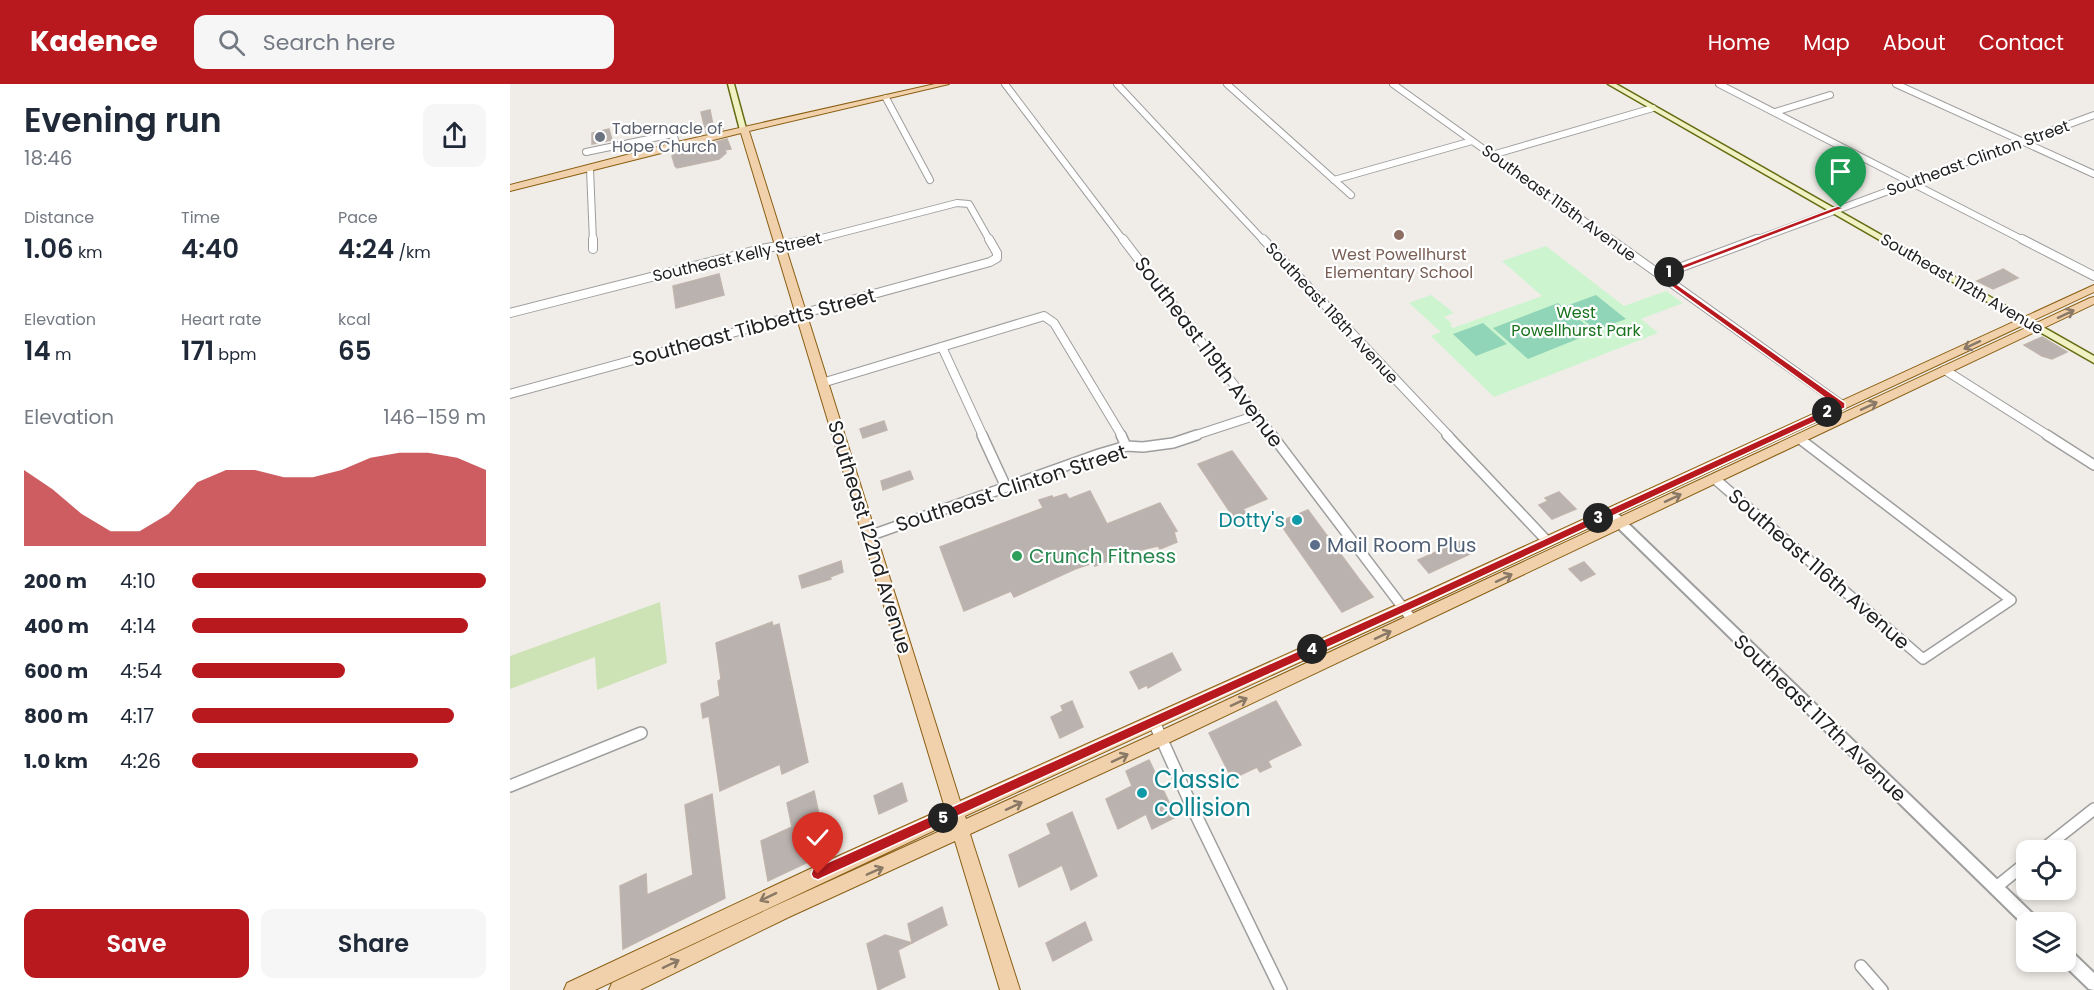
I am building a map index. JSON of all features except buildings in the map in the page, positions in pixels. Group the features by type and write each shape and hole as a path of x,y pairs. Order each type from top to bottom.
{"main road":[{"name":"Southeast 122nd Avenue","path":"731,84 1010,990"},
{"path":"510,188 945,84"},
{"name":"Southeast 112th Avenue","path":"1611,84 2094,360"},
{"path":"590,169 677,145 745,131"},
{"path":"574,990 818,874 958,821 1162,738 1408,614 1492,567 2094,288"},
{"path":"619,990 783,911 1154,722 1408,614 1451,603 2094,300"},
{"path":"1451,603 1450,598 1455,591 1485,574 1492,567"},
{"path":"589,990 606,975"}],"street":[{"name":"Southeast 119th Avenue","path":"1005,84 1408,614"},
{"name":"Southeast 118th Avenue","path":"1117,84 1547,542"},
{"path":"1227,84 1351,195"},
{"name":"Southeast 115th Avenue","path":"1393,84 1842,405"},
{"path":"1719,84 2094,276"},
{"path":"1896,84 2094,174"},
{"path":"1775,112 1830,95"},
{"path":"886,98 930,180"},
{"path":"1492,155 1653,108"},
{"name":"Southeast Clinton Street","path":"1660,275 2094,115"},
{"path":"586,152 674,134 677,145"},
{"path":"1334,180 1472,141"},
{"path":"590,169 593,249"},
{"name":"Southeast Kelly Street","path":"510,313 761,249 965,203 969,204 997,253 997,258"},
{"name":"Southeast Tibbetts Street","path":"510,394 997,258"},
{"path":"822,383 1044,316 1054,323 1120,432 1126,446"},
{"path":"942,347 1006,487"},
{"path":"1946,370 2094,465"},
{"name":"Southeast Clinton Street","path":"869,536 1126,446 1143,447 1173,443 1257,415"},
{"name":"Southeast 116th Avenue","path":"1715,479 1923,658 2011,600 1800,439"},
{"name":"Southeast 117th Avenue","path":"1610,513 2020,912"},
{"path":"1154,722 1193,809 1281,990"},
{"path":"510,786 641,733"},
{"path":"2055,840 2094,809"},
{"path":"1995,888 2016,871"},
{"path":"1861,966 1882,990"},
{"path":"2076,966 2094,984"}],"green space":[{"name":"West Powellhurst Park","path":"1546,246 1624,306 1666,291 1683,303 1641,319 1658,333 1494,397 1431,336 1441,332 1409,303 1431,295 1454,313 1444,317 1453,324 1450,325 1453,328 1542,296 1502,261"},
{"path":"1596,295 1626,319 1596,330 1566,306"},
{"path":"1558,303 1595,332 1528,359 1493,328"},
{"path":"1483,323 1507,344 1476,356 1453,334"},
{"path":"660,602 667,663 597,690 595,657 510,689 510,656"}],"place":[{"name":"Tabernacle of Hope Church","path":"600,137"},
{"name":"West Powellhurst Elementary School","path":"1399,235"},
{"name":"Dotty's","path":"1297,520"},
{"name":"Mail Room Plus","path":"1315,545"},
{"name":"Crunch Fitness","path":"1017,556"},
{"name":"Classic collision","path":"1142,793"}],"route":[{"path":"818,874 1418,602 1842,405 1660,275 1841,208"}]}
